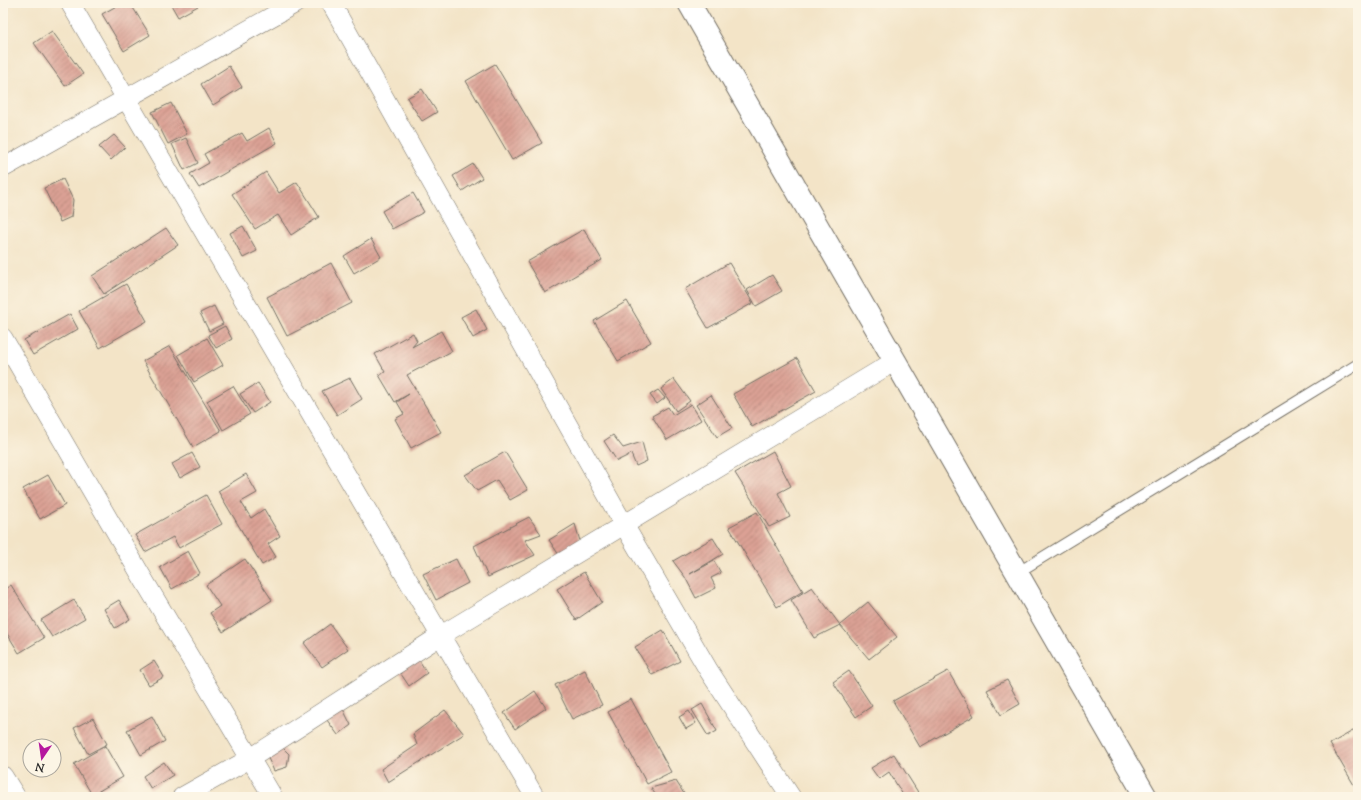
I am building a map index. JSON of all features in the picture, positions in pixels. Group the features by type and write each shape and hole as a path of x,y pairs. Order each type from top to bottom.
{"street":[{"path":"70,3 535,797"},
{"path":"3,168 296,3"},
{"path":"331,3 624,526 709,671 791,797"},
{"path":"689,3 1146,797"},
{"path":"3,338 142,577 273,797"},
{"path":"182,797 250,758 440,636 895,361"},
{"path":"3,776 16,797"}],"lane":[{"path":"1017,573 1358,364"}],"building":[{"path":"122,3 130,3 150,35 124,51 102,14"},
{"path":"170,3 197,3 198,6 178,17"},
{"path":"52,31 83,74 65,86 34,43"},
{"path":"495,64 542,143 512,160 466,81"},
{"path":"229,66 242,87 213,105 201,84"},
{"path":"422,89 437,112 422,121 407,98"},
{"path":"171,103 187,134 168,144 152,112"},
{"path":"269,128 277,143 199,188 190,174 209,163 204,154 242,133 247,141"},
{"path":"114,135 125,147 111,160 99,147"},
{"path":"186,138 198,163 184,170 172,144"},
{"path":"473,164 482,178 462,191 453,176"},
{"path":"266,172 279,193 297,182 319,217 291,235 278,215 255,229 232,194"},
{"path":"63,179 73,200 71,217 60,222 44,188"},
{"path":"413,193 424,212 392,229 382,211"},
{"path":"243,226 257,251 243,258 230,233"},
{"path":"166,228 178,245 104,294 92,276"},
{"path":"584,229 602,260 545,293 527,262"},
{"path":"371,239 381,257 354,273 344,256"},
{"path":"331,263 352,303 287,336 267,297"},
{"path":"729,263 753,303 708,328 685,289"},
{"path":"772,275 782,291 756,306 747,290"},
{"path":"126,284 147,321 100,348 79,311"},
{"path":"627,301 651,342 618,361 594,321"},
{"path":"214,306 223,324 209,331 200,313"},
{"path":"476,309 487,330 473,338 461,317"},
{"path":"70,314 78,329 33,355 24,340"},
{"path":"225,326 232,339 216,348 208,335"},
{"path":"441,331 452,351 407,375 441,432 411,448 395,419 404,414 397,402 409,394 395,402 379,375 385,372 375,354 413,333 417,341 412,347"},
{"path":"207,338 223,365 194,382 178,355"},
{"path":"170,346 221,431 193,447 143,361"},
{"path":"797,358 816,391 752,427 733,394"},
{"path":"350,378 362,399 337,415 322,391"},
{"path":"674,379 690,401 676,411 661,389"},
{"path":"258,383 270,402 253,413 240,394"},
{"path":"233,386 250,414 223,430 207,401"},
{"path":"658,390 665,398 657,404 650,395"},
{"path":"711,395 732,428 717,437 696,405"},
{"path":"691,404 701,420 667,440 652,416 668,407 673,415"},
{"path":"613,435 623,448 642,442 647,461 636,466 631,454 617,461 604,441"},
{"path":"773,451 791,486 778,493 790,517 769,527 735,473"},
{"path":"505,452 528,490 510,500 497,480 477,491 465,475"},
{"path":"192,453 200,467 180,478 172,464"},
{"path":"246,474 257,493 241,502 251,518 264,509 280,536 268,544 276,557 262,565 218,491"},
{"path":"48,475 65,505 40,519 23,489"},
{"path":"206,495 222,524 179,548 173,537 145,552 135,535"},
{"path":"757,512 803,591 777,607 729,527"},
{"path":"529,517 541,534 525,540 535,555 488,577 474,546"},
{"path":"575,524 580,541 559,555 549,540"},
{"path":"713,538 723,554 690,574 714,561 721,573 711,578 716,588 696,598 685,577 673,561"},
{"path":"188,551 200,573 172,589 160,567"},
{"path":"245,559 272,600 223,632 210,613 220,606 206,585"},
{"path":"456,559 468,583 436,600 423,574"},
{"path":"584,572 602,602 576,620 557,589"},
{"path":"11,585 44,638 19,653 3,627 3,590"},
{"path":"812,587 840,625 814,638 791,600"},
{"path":"74,600 85,618 52,637 41,620"},
{"path":"119,600 130,619 115,628 104,609"},
{"path":"868,602 897,637 869,659 840,625"},
{"path":"330,624 348,649 322,667 304,643"},
{"path":"663,630 680,661 652,675 635,647"},
{"path":"419,660 427,673 409,686 399,671"},
{"path":"154,661 164,677 149,685 140,670"},
{"path":"585,670 602,705 572,719 555,685"},
{"path":"849,671 872,706 856,717 833,682"},
{"path":"948,671 974,716 920,747 893,701"},
{"path":"1007,680 1020,704 1001,715 987,690"},
{"path":"535,691 546,708 515,729 504,713"},
{"path":"631,699 671,772 647,784 608,712"},
{"path":"702,704 717,731 708,736 692,710"},
{"path":"341,705 351,725 338,735 324,716"},
{"path":"445,710 464,734 388,782 381,769 417,745 413,734"},
{"path":"689,711 696,723 686,729 679,717"},
{"path":"152,716 165,741 141,755 127,730"},
{"path":"93,718 107,744 88,754 74,728"},
{"path":"1358,728 1358,782 1354,785 1330,744"},
{"path":"279,744 289,754 287,767 274,771 266,754"},
{"path":"105,746 123,777 92,795 74,764"},
{"path":"894,754 921,797 900,797 903,795 889,772 879,779 871,768"},
{"path":"164,762 173,775 151,789 143,776"},
{"path":"676,781 686,797 657,797 651,788"}]}
